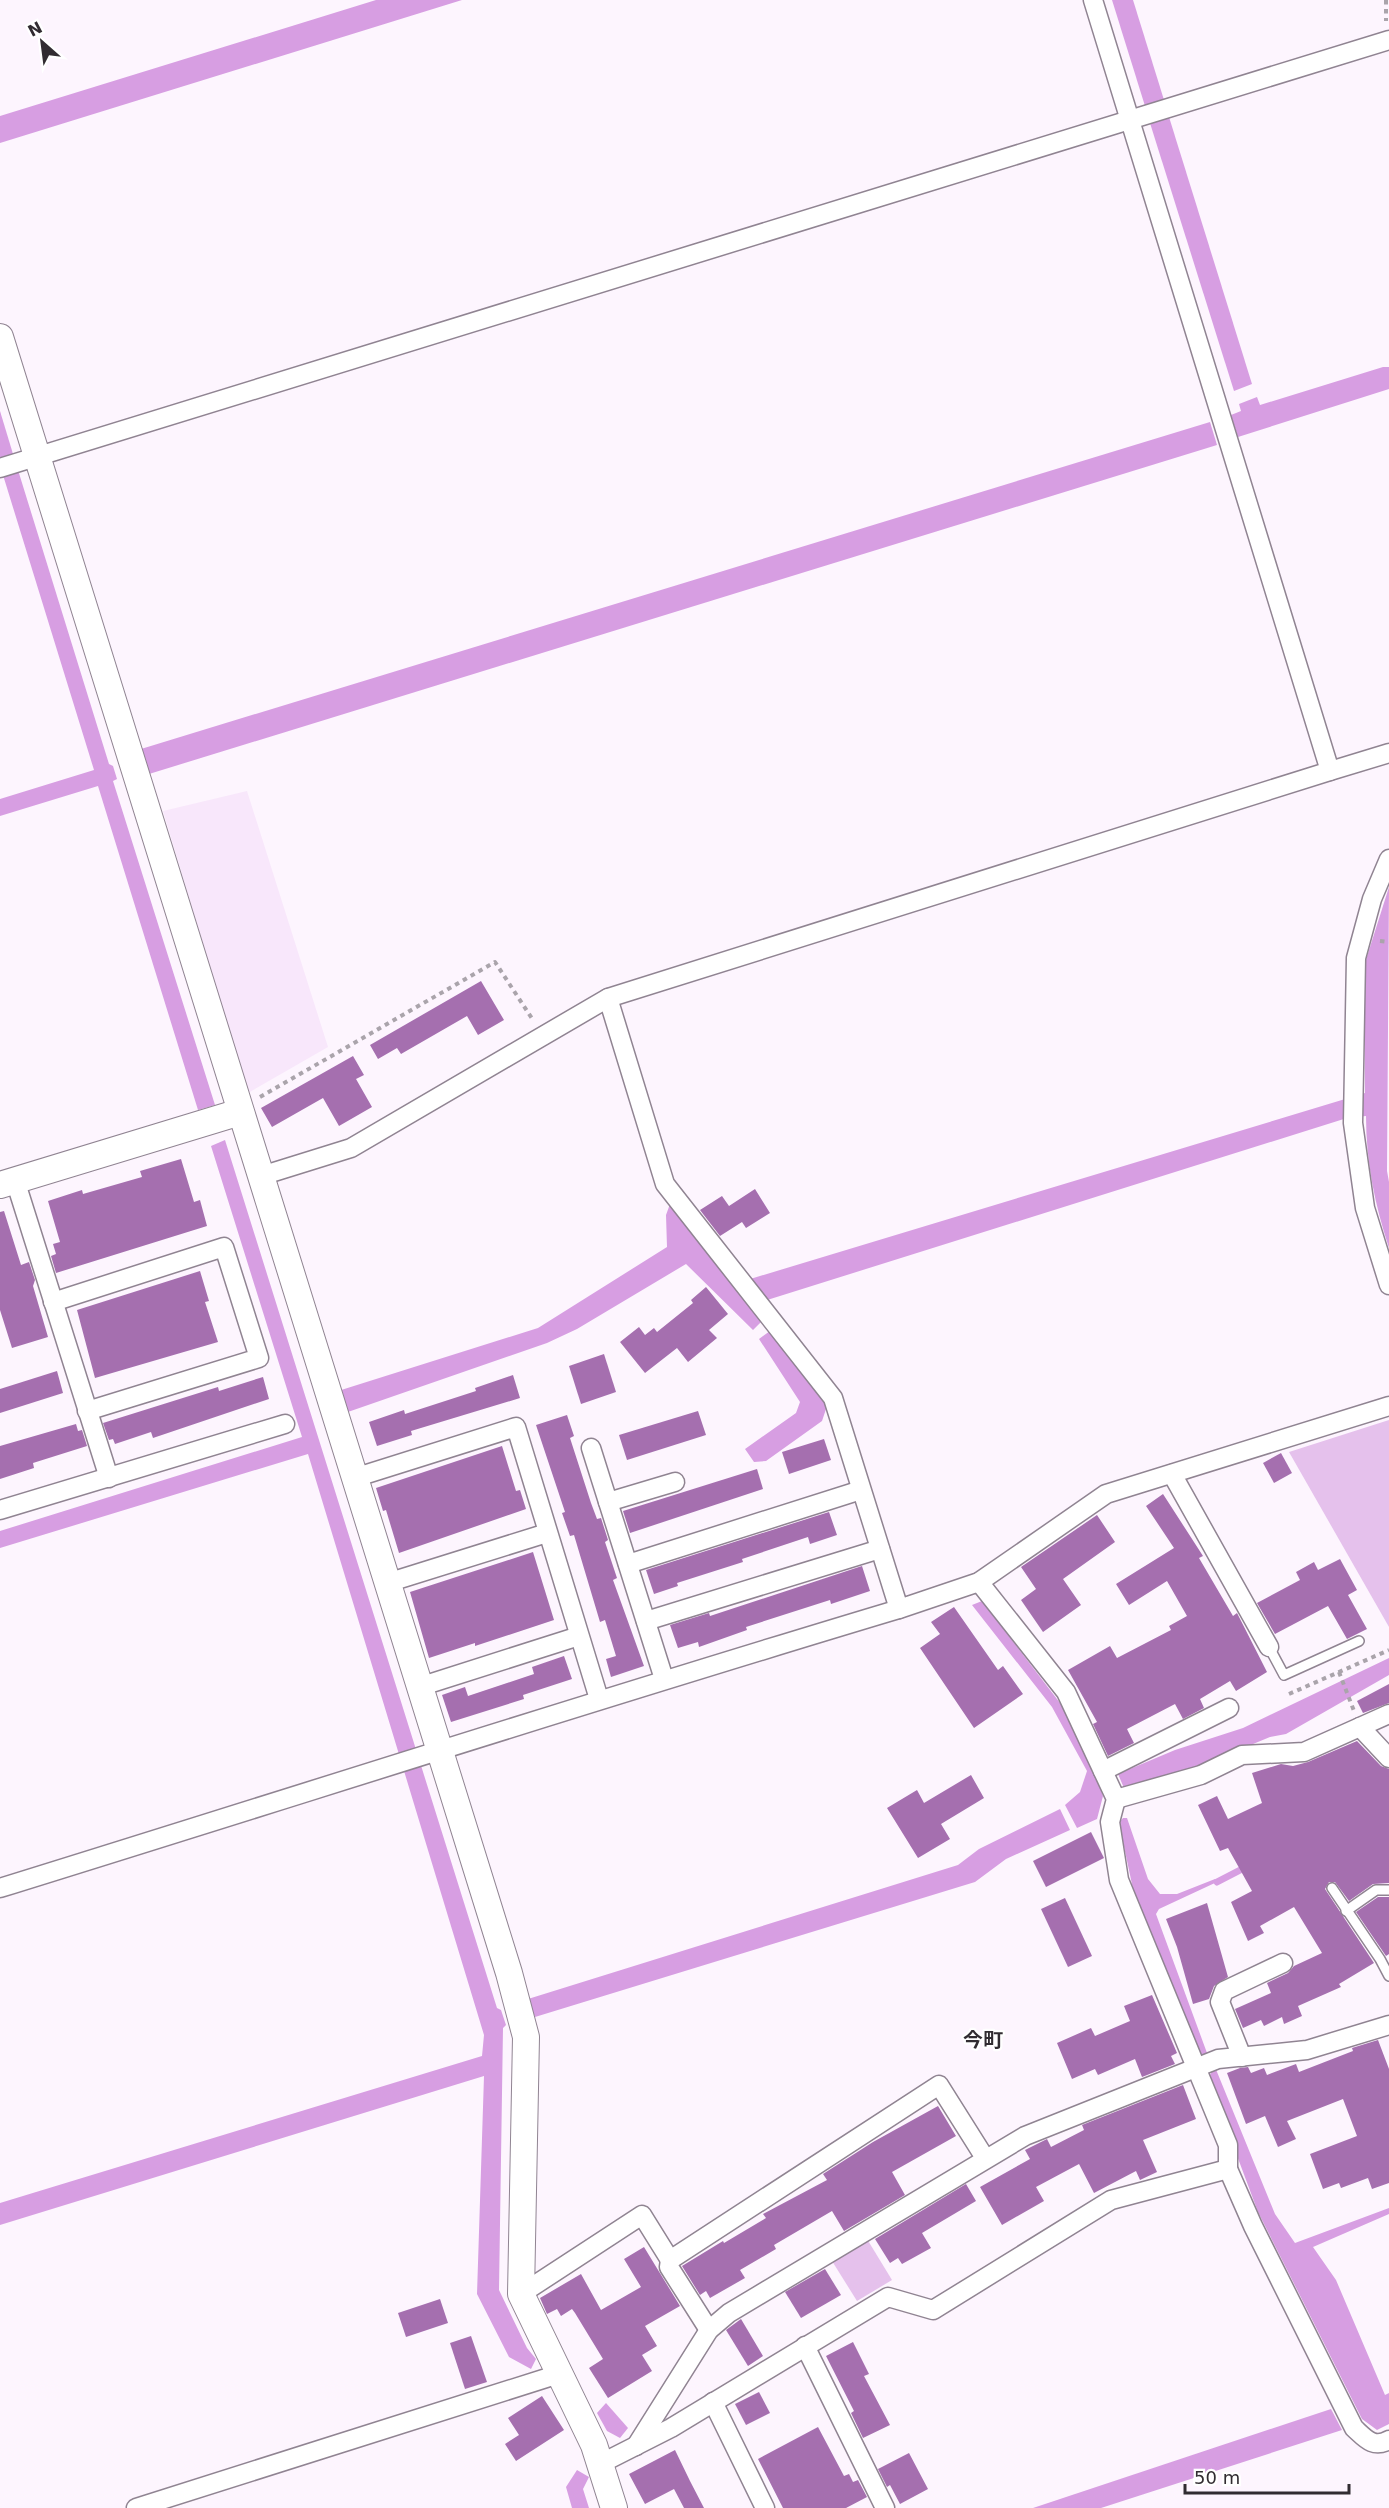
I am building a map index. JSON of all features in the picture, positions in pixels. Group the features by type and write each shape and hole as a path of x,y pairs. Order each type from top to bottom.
{"street":[{"path":"1093,0 1330,771"},
{"path":"0,468 1389,40"},
{"path":"0,337 419,1687 429,1754 509,1973 526,2037 521,2294 594,2445 614,2508"},
{"path":"261,1176 351,1148 608,998 1389,753"},
{"path":"1389,859 1372,899 1356,958 1353,1123 1365,1208 1389,1285"},
{"path":"608,998 665,1184 833,1398 899,1609"},
{"path":"109,1478 53,1302 7,1183 240,1112"},
{"path":"53,1302 224,1247 259,1358 87,1411"},
{"path":"0,1888 400,1764 599,1699 899,1609 979,1582 1106,1494 1389,1406"},
{"path":"0,1510 285,1424"},
{"path":"354,1478 516,1427 599,1699"},
{"path":"591,1448 664,1679"},
{"path":"1172,1474 1269,1647"},
{"path":"608,1502 675,1482"},
{"path":"627,1564 861,1490"},
{"path":"387,1583 548,1533"},
{"path":"646,1621 880,1549"},
{"path":"979,1582 1066,1692 1116,1799 1110,1822 1119,1880 1228,2145 1228,2169 1253,2226 1354,2428 1370,2443 1381,2445 1389,2440"},
{"path":"419,1687 579,1636"},
{"path":"1103,1771 1229,1708"},
{"path":"1116,1799 1201,1775 1242,1755 1304,1752 1389,1714"},
{"path":"1360,1727 1389,1758"},
{"path":"1242,2057 1220,2002 1224,1991 1282,1963"},
{"path":"636,2446 709,2330 729,2313 1024,2136 1218,2059 1307,2050 1388,2028"},
{"path":"670,2260 939,2085 985,2158"},
{"path":"600,2464 671,2428 888,2297 933,2310 1111,2200 1228,2169"},
{"path":"521,2294 642,2215 670,2260 669,2267 709,2330"},
{"path":"805,2346 885,2508"},
{"path":"136,2508 559,2374"},
{"path":"713,2402 765,2508"}],"lane":[{"path":"1269,1647 1284,1675 1359,1641"},
{"path":"1332,1888 1389,1976"},
{"path":"1346,1911 1376,1890 1389,1890"}],"path":[{"path":"240,1112 252,1102 495,962 543,1036"},
{"path":"1289,1694 1389,1650"},
{"path":"1339,1672 1352,1705"}],"shaded area":[{"path":"376,0 462,0 0,143 0,116"},
{"path":"1112,0 1133,0 1164,100 1145,106"},
{"path":"1169,117 1252,384 1234,391 1150,123"},
{"path":"1389,367 1389,389 1238,437 1231,415 1241,411 1239,404 1257,397 1260,405"},
{"path":"0,411 13,454 0,458"},
{"path":"1210,422 1217,445 149,774 141,749"},
{"path":"18,470 109,764 113,766 117,779 113,781 215,1105 198,1110 98,786 0,816 0,799 94,770 3,475"},
{"path":"247,791 328,1047 248,1093 163,811"},
{"path":"1389,887 1387,1171 1389,1248 1372,1183 1366,1116 1347,1118 764,1301 762,1321 753,1330 686,1264 577,1329 547,1343 345,1413 338,1391 538,1328 667,1247 666,1215 670,1204 747,1280 1365,1093 1364,966"},
{"path":"225,1140 497,2008 501,2010 506,2025 503,2028 499,2290 527,2348 536,2359 531,2369 509,2357 477,2294 484,2076 0,2225 0,2203 482,2056 484,2035 308,1454 0,1548 0,1531 302,1437 211,1146"},
{"path":"770,1331 800,1367 827,1406 822,1421 766,1461 754,1462 745,1449 796,1413 800,1402 759,1339"},
{"path":"1389,1420 1389,1627 1289,1452"},
{"path":"982,1601 1060,1703 1091,1762 1103,1796 1097,1819 1077,1828 1065,1805 1080,1792 1087,1771 1052,1707 972,1605"},
{"path":"1389,1658 1389,1675 1286,1734 1270,1737 1195,1768 1124,1788 1118,1774 1175,1750 1243,1728"},
{"path":"1060,1809 1070,1830 1006,1859 975,1882 535,2017 528,1999 958,1865 979,1849"},
{"path":"1123,1818 1127,1818 1148,1879 1160,1894 1177,1894 1215,1879 1217,1882 1159,1909 1156,1914 1207,2053 1198,2056 1133,1889 1119,1823"},
{"path":"1215,2067 1275,2214 1295,2243 1389,2208 1389,2214 1313,2247 1336,2280 1385,2395 1389,2393 1389,2424 1377,2430 1362,2419 1258,2212 1208,2078"},
{"path":"867,2239 892,2280 857,2301 832,2261"},
{"path":"606,2403 628,2428 620,2438 607,2431 597,2413"},
{"path":"1331,2409 1342,2430 1101,2508 1033,2508"},
{"path":"577,2470 589,2477 583,2489 589,2508 572,2508 566,2487"}],"building":[{"path":"481,981 504,1020 478,1035 467,1016 401,1054 397,1048 378,1059 370,1045"},
{"path":"353,1056 364,1075 356,1079 372,1107 339,1126 323,1098 272,1127 261,1108"},
{"path":"181,1159 194,1202 200,1200 207,1226 56,1273 51,1256 56,1254 53,1244 60,1242 48,1201 82,1190 83,1194 142,1177 140,1171"},
{"path":"755,1189 770,1213 746,1228 742,1222 720,1236 700,1210 722,1196 729,1206"},
{"path":"4,1211 21,1265 29,1262 35,1280 33,1286 48,1337 12,1348 0,1310 0,1212"},
{"path":"200,1271 209,1301 205,1302 218,1342 95,1378 77,1310"},
{"path":"706,1287 728,1314 709,1330 717,1338 688,1362 677,1348 645,1373 620,1342 639,1327 645,1335 654,1328 657,1332 693,1303 691,1300"},
{"path":"604,1354 616,1392 581,1404 569,1366"},
{"path":"57,1371 63,1393 0,1413 0,1389"},
{"path":"513,1375 520,1398 411,1431 412,1435 377,1446 369,1422 404,1410 405,1414 476,1391 475,1388"},
{"path":"263,1377 269,1399 153,1438 151,1432 115,1444 113,1439 109,1440 103,1423 218,1387 219,1391"},
{"path":"698,1411 706,1435 627,1460 619,1435"},
{"path":"567,1415 574,1436 570,1438 591,1503 597,1519 601,1518 608,1540 605,1542 617,1578 613,1580 644,1666 611,1677 606,1659 616,1656 605,1620 600,1622 574,1535 570,1536 562,1513 565,1512 536,1425"},
{"path":"76,1424 78,1431 82,1430 87,1446 33,1463 34,1468 0,1479 0,1446"},
{"path":"824,1439 831,1460 789,1474 782,1452"},
{"path":"502,1446 516,1491 520,1490 526,1509 399,1553 386,1510 383,1511 376,1488"},
{"path":"1281,1453 1292,1473 1274,1483 1263,1463"},
{"path":"757,1469 763,1489 630,1533 623,1511"},
{"path":"1163,1494 1203,1556 1199,1558 1233,1616 1237,1613 1267,1672 1236,1691 1230,1681 1200,1699 1204,1708 1183,1719 1175,1704 1127,1729 1134,1743 1108,1756 1093,1724 1097,1722 1068,1670 1110,1646 1117,1658 1171,1630 1169,1626 1187,1616 1167,1581 1129,1605 1116,1584 1174,1548 1146,1506"},
{"path":"829,1512 837,1535 810,1544 808,1537 742,1559 743,1562 677,1583 678,1586 654,1594 646,1570"},
{"path":"1097,1515 1115,1542 1063,1579 1081,1605 1043,1632 1021,1600 1036,1589 1021,1567"},
{"path":"533,1552 554,1620 475,1646 475,1643 429,1658 410,1592"},
{"path":"1340,1559 1357,1590 1348,1595 1367,1629 1347,1639 1328,1606 1275,1634 1257,1603 1300,1580 1296,1572 1314,1562 1318,1570"},
{"path":"862,1566 870,1591 831,1604 830,1600 746,1627 747,1630 699,1647 698,1642 678,1648 670,1625 709,1613 710,1616"},
{"path":"954,1607 998,1670 1003,1666 1023,1694 974,1728 920,1648 940,1634 931,1622"},
{"path":"564,1656 572,1679 523,1695 524,1699 451,1722 442,1695 465,1687 468,1696 534,1674 532,1667"},
{"path":"1389,1684 1389,1703 1363,1713 1357,1701"},
{"path":"1357,1741 1381,1766 1389,1769 1389,1883 1373,1884 1349,1901 1335,1882 1329,1882 1325,1889 1374,1963 1339,1984 1341,1987 1298,2006 1302,2016 1284,2024 1282,2017 1264,2026 1261,2020 1243,2028 1235,2009 1271,1993 1267,1983 1288,1973 1294,1966 1322,1953 1294,1907 1260,1926 1264,1933 1248,1941 1231,1902 1252,1891 1228,1848 1220,1851 1198,1805 1217,1796 1228,1819 1262,1803 1252,1773 1281,1764 1293,1766 1308,1762"},
{"path":"971,1775 984,1798 941,1824 950,1839 918,1858 887,1808 917,1790 924,1803"},
{"path":"1091,1832 1104,1858 1046,1887 1033,1861"},
{"path":"1378,1897 1389,1897 1389,1954 1386,1956 1356,1912"},
{"path":"1065,1898 1092,1956 1068,1967 1041,1909"},
{"path":"1207,1903 1228,1977 1214,1986 1209,1999 1193,2004 1177,1947 1166,1919"},
{"path":"1152,1995 1177,2053 1171,2056 1175,2064 1142,2077 1135,2059 1098,2075 1095,2069 1072,2079 1057,2043 1091,2028 1095,2036 1130,2021 1124,2006"},
{"path":"1378,2040 1389,2069 1389,2183 1372,2189 1368,2178 1341,2188 1339,2183 1323,2189 1310,2154 1357,2136 1343,2099 1287,2121 1296,2139 1278,2147 1265,2116 1246,2124 1227,2073 1248,2067 1251,2073 1264,2068 1267,2075 1296,2064 1299,2072 1353,2051 1352,2048"},
{"path":"1183,2085 1196,2119 1143,2140 1157,2172 1140,2180 1136,2171 1094,2193 1079,2164 1036,2187 1044,2201 1002,2225 980,2187 1030,2159 1025,2150 1047,2139 1051,2147 1084,2130 1082,2125"},
{"path":"938,2106 956,2136 892,2172 905,2195 844,2231 832,2211 774,2245 776,2249 740,2270 745,2278 710,2298 706,2291 700,2295 682,2266 766,2218 763,2214 827,2180 823,2174 873,2142"},
{"path":"966,2184 976,2201 922,2233 931,2248 902,2264 898,2258 890,2263 875,2239"},
{"path":"644,2247 680,2306 645,2326 657,2346 642,2355 652,2371 608,2398 589,2368 603,2359 575,2313 572,2309 561,2316 557,2309 547,2314 540,2298 581,2274 601,2310 641,2287 624,2259"},
{"path":"825,2269 841,2295 801,2318 785,2292"},
{"path":"440,2299 448,2323 406,2337 398,2313"},
{"path":"741,2319 763,2356 748,2366 726,2330"},
{"path":"471,2336 487,2382 465,2389 450,2343"},
{"path":"853,2342 869,2374 864,2376 890,2425 863,2438 851,2413 854,2411 826,2356"},
{"path":"759,2392 770,2413 746,2425 735,2404"},
{"path":"542,2396 564,2430 516,2461 505,2444 519,2435 508,2418"},
{"path":"818,2427 844,2476 849,2474 853,2482 858,2480 867,2497 846,2508 783,2508 758,2459"},
{"path":"675,2450 704,2508 684,2508 674,2489 645,2504 629,2474"},
{"path":"909,2453 928,2489 900,2504 890,2485 887,2487 878,2469"}],"waterway":[{"path":"1217,1882 1248,1866"}],"district":[{"name":"今町","path":"983,2040"}]}
